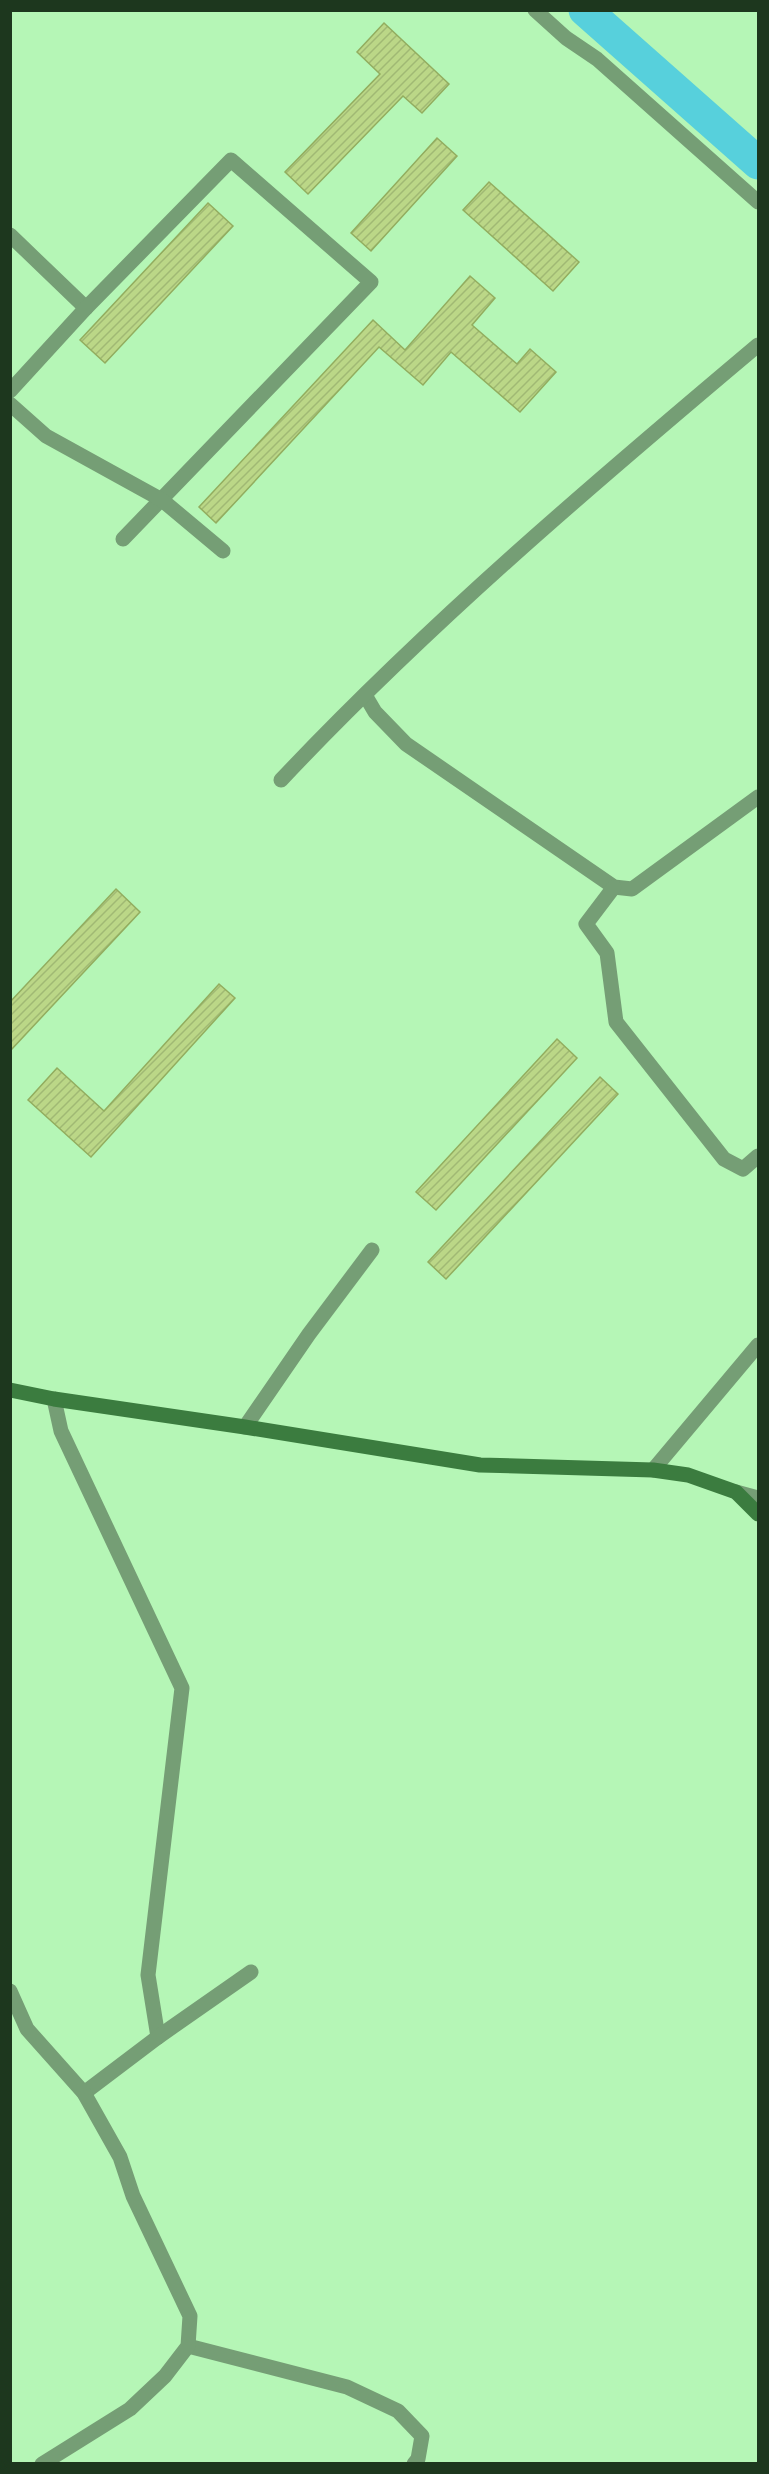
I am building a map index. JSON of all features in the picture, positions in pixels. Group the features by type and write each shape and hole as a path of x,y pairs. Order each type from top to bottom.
{"main road":[{"path":"10,1390 54,1400 245,1427 480,1465 653,1470 688,1475 736,1492 759,1514"}],"street":[{"path":"535,10 566,38 597,59 759,202"},
{"path":"10,391 231,160 372,282 123,539"},
{"path":"10,235 87,308"},
{"path":"281,780 365,695 513,555 619,462 759,345"},
{"path":"10,404 46,436 162,500 223,551"},
{"path":"365,695 391,731 406,744 614,887 632,889 759,797"},
{"path":"614,887 586,924 607,953 616,1022 724,1159 742,1169 759,1156"},
{"path":"245,1427 309,1334 372,1250"},
{"path":"653,1470 759,1345"},
{"path":"54,1400 61,1431 182,1688 148,1975 158,2037"},
{"path":"736,1492 759,1498"},
{"path":"84,2093 158,2037 251,1972"},
{"path":"10,1991 27,2029 84,2093 120,2157 133,2196 190,2316 188,2346 165,2376 130,2409 42,2463"},
{"path":"188,2346 347,2387 398,2411 422,2436 418,2459 414,2463"}],"building":[{"path":"384,23 449,84 422,113 403,96 308,194 285,172 380,74 357,52"},
{"path":"437,138 457,156 371,251 351,233"},
{"path":"489,182 579,262 553,291 463,210"},
{"path":"208,203 233,226 105,363 80,340"},
{"path":"470,276 495,298 472,325 517,364 530,349 556,372 520,412 451,352 423,385 379,347 216,523 199,507 373,320 405,350"},
{"path":"116,889 140,912 10,1051 10,1002"},
{"path":"219,984 235,998 91,1157 28,1100 57,1068 104,1111"},
{"path":"557,1039 577,1058 436,1210 416,1192"},
{"path":"600,1077 618,1094 446,1279 428,1262"}],"waterway":[{"path":"585,10 758,163"}]}
